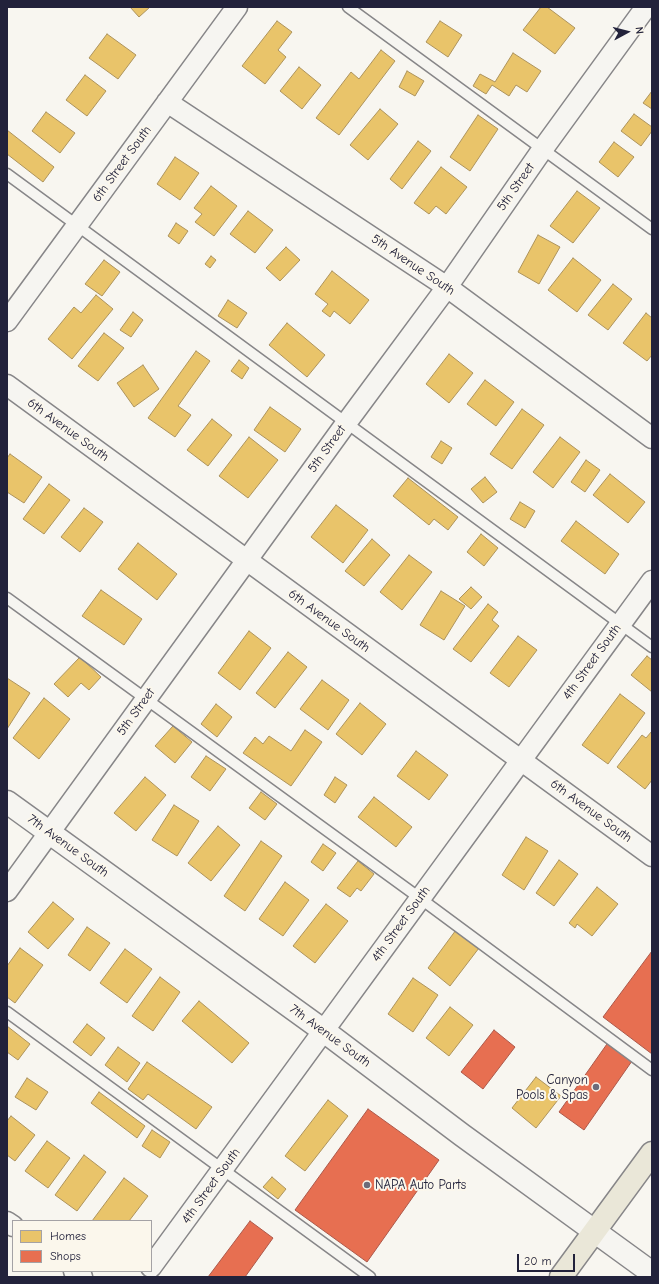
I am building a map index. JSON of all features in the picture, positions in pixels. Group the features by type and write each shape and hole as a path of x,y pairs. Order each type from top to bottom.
{"main road":[{"path":"561,1277 652,1153"}],"street":[{"name":"6th Street South","path":"7,321 236,7"},
{"name":"5th Street","path":"7,891 145,699 447,287 542,150 642,13"},
{"name":"5th Avenue South","path":"167,102 447,287 652,438"},
{"name":"6th Avenue South","path":"7,385 652,856"},
{"name":"4th Street South","path":"152,1266 652,581"},
{"name":"7th Avenue South","path":"7,802 324,1031 462,1135 652,1273"}],"lane":[{"path":"348,7 652,229"},
{"path":"7,174 652,647"},
{"path":"7,598 652,1070"},
{"path":"7,1012 370,1277"}],"building: Homes":[{"path":"130,7 150,7 139,17"},
{"path":"541,7 547,7 575,28 555,54 523,30"},
{"path":"277,21 292,32 278,50 286,57 265,84 242,66"},
{"path":"440,21 462,35 448,57 426,42"},
{"path":"107,34 136,55 118,79 89,58"},
{"path":"381,50 395,61 339,135 316,118 351,72 359,79"},
{"path":"513,53 541,71 527,92 516,85 509,96 492,85 486,94 473,86 480,74 495,82"},
{"path":"299,67 321,85 302,109 280,91"},
{"path":"407,71 424,81 415,96 399,87"},
{"path":"85,75 106,91 87,116 66,100"},
{"path":"652,91 652,109 643,103"},
{"path":"380,109 398,124 368,160 350,145"},
{"path":"46,112 75,133 60,153 32,131"},
{"path":"634,114 652,127 652,131 641,146 621,131"},
{"path":"478,115 498,129 470,171 450,157"},
{"path":"7,130 54,167 43,182 7,154"},
{"path":"418,141 431,151 402,189 390,179"},
{"path":"614,142 634,157 618,177 599,162"},
{"path":"175,157 199,173 180,200 157,184"},
{"path":"441,167 467,187 446,214 436,206 429,214 414,203"},
{"path":"211,186 237,206 214,236 195,222 202,214 194,208"},
{"path":"577,191 600,208 573,243 550,226"},
{"path":"248,211 273,230 255,253 230,234"},
{"path":"176,223 188,231 179,244 168,236"},
{"path":"538,235 560,247 539,284 518,272"},
{"path":"286,247 300,260 280,281 266,268"},
{"path":"211,256 216,260 210,268 205,264"},
{"path":"573,258 601,280 577,312 548,290"},
{"path":"104,260 120,272 102,296 85,284"},
{"path":"332,271 369,300 350,324 334,311 330,317 322,311 328,304 315,294"},
{"path":"613,284 632,299 608,330 588,315"},
{"path":"96,295 113,309 72,359 48,339 74,307 81,313"},
{"path":"228,300 247,313 237,328 218,316"},
{"path":"133,312 143,320 131,337 120,330"},
{"path":"646,313 652,318 652,355 647,361 623,343"},
{"path":"287,323 325,355 307,377 269,345"},
{"path":"104,333 124,348 98,381 78,366"},
{"path":"196,351 210,361 178,406 191,415 175,437 148,418"},
{"path":"449,354 473,373 449,403 426,384"},
{"path":"239,360 249,368 242,379 231,371"},
{"path":"143,365 159,389 134,407 117,383"},
{"path":"485,380 514,402 496,426 467,404"},
{"path":"270,407 301,429 285,452 254,430"},
{"path":"522,409 544,425 512,469 490,454"},
{"path":"212,419 232,435 208,466 187,450"},
{"path":"249,437 278,460 248,498 219,476"},
{"path":"560,437 580,452 553,488 533,472"},
{"path":"441,441 452,448 442,464 431,457"},
{"path":"10,454 42,477 24,503 7,492 7,458"},
{"path":"586,460 600,470 585,492 571,482"},
{"path":"610,474 645,502 628,523 593,495"},
{"path":"485,477 497,492 483,503 471,489"},
{"path":"408,478 458,517 448,530 434,519 429,525 393,496"},
{"path":"49,484 70,500 44,534 23,519"},
{"path":"520,502 535,511 525,528 510,519"},
{"path":"336,505 368,530 343,563 311,537"},
{"path":"84,508 103,522 80,552 61,537"},
{"path":"576,521 619,554 605,574 561,541"},
{"path":"481,534 498,548 484,566 467,552"},
{"path":"372,539 390,555 364,586 345,571"},
{"path":"138,543 177,574 157,600 118,569"},
{"path":"409,555 432,572 402,610 380,592"},
{"path":"471,587 482,597 471,609 459,599"},
{"path":"101,590 142,619 124,645 82,616"},
{"path":"441,591 465,606 444,640 420,625"},
{"path":"488,604 498,612 492,620 499,626 471,662 453,649"},
{"path":"249,631 271,648 240,690 218,673"},
{"path":"518,636 537,650 509,687 490,673"},
{"path":"288,652 307,667 275,708 256,693"},
{"path":"647,656 652,660 652,692 631,675"},
{"path":"80,657 101,677 89,690 81,683 68,697 54,684"},
{"path":"7,678 30,693 7,729"},
{"path":"322,680 349,700 328,730 300,709"},
{"path":"620,694 645,713 608,764 582,745"},
{"path":"44,698 70,719 39,759 13,738"},
{"path":"360,703 386,724 362,755 336,734"},
{"path":"216,704 232,717 217,737 201,724"},
{"path":"173,726 192,742 175,763 155,746"},
{"path":"305,730 322,742 291,786 243,753 255,737 263,744 269,736 291,751"},
{"path":"652,731 652,780 645,789 617,767 642,735 646,738"},
{"path":"416,751 448,775 429,800 397,776"},
{"path":"206,756 226,769 210,791 191,777"},
{"path":"145,777 166,795 136,831 114,813"},
{"path":"335,777 347,785 335,803 324,795"},
{"path":"261,792 277,804 265,820 249,808"},
{"path":"374,797 412,827 396,847 358,817"},
{"path":"174,805 199,821 177,856 152,840"},
{"path":"218,826 240,845 211,881 188,863"},
{"path":"526,837 548,851 524,890 502,875"},
{"path":"261,841 282,856 245,911 224,896"},
{"path":"323,844 336,853 323,871 311,862"},
{"path":"559,860 578,874 554,906 536,893"},
{"path":"358,861 374,874 361,891 357,888 350,897 337,888"},
{"path":"285,882 309,900 283,936 259,919"},
{"path":"597,887 618,904 592,936 577,924 575,928 569,923"},
{"path":"53,902 74,919 48,949 28,932"},
{"path":"326,904 348,921 315,963 293,946"},
{"path":"87,927 110,943 90,971 68,955"},
{"path":"456,930 479,948 450,986 428,968"},
{"path":"20,948 43,965 15,1003 7,997 7,966"},
{"path":"125,949 152,969 127,1003 100,983"},
{"path":"160,977 180,992 153,1031 132,1016"},
{"path":"413,978 438,995 413,1032 388,1014"},
{"path":"199,1001 249,1043 232,1063 182,1021"},
{"path":"450,1007 473,1025 449,1056 426,1038"},
{"path":"87,1024 105,1038 91,1056 73,1042"},
{"path":"7,1026 30,1044 18,1060 7,1052"},
{"path":"118,1047 140,1063 127,1082 105,1065"},
{"path":"147,1062 212,1107 196,1129 148,1094 143,1100 128,1089"},
{"path":"536,1077 561,1096 536,1128 512,1108"},
{"path":"27,1078 48,1092 36,1110 15,1097"},
{"path":"99,1092 145,1126 137,1138 91,1103"},
{"path":"328,1100 348,1116 305,1171 285,1156"},
{"path":"11,1116 35,1135 15,1161 7,1155 7,1121"},
{"path":"152,1130 170,1142 160,1158 142,1146"},
{"path":"47,1141 70,1158 48,1188 25,1171"},
{"path":"84,1155 106,1172 77,1211 55,1195"},
{"path":"272,1177 286,1189 278,1199 263,1187"},
{"path":"124,1178 148,1196 130,1220 93,1220"}],"building: Shops":[{"path":"652,951 652,1054 603,1017"},
{"path":"494,1030 515,1047 483,1089 461,1072"},
{"name":"Canyon Pools & Spas","path":"607,1044 632,1061 584,1130 559,1112"},
{"name":"NAPA Auto Parts","path":"368,1109 439,1160 367,1262 295,1210"},
{"path":"250,1221 273,1238 245,1277 208,1277"}],"place":[{"name":"Canyon Pools & Spas","path":"596,1087"},
{"name":"NAPA Auto Parts","path":"367,1185"}]}
